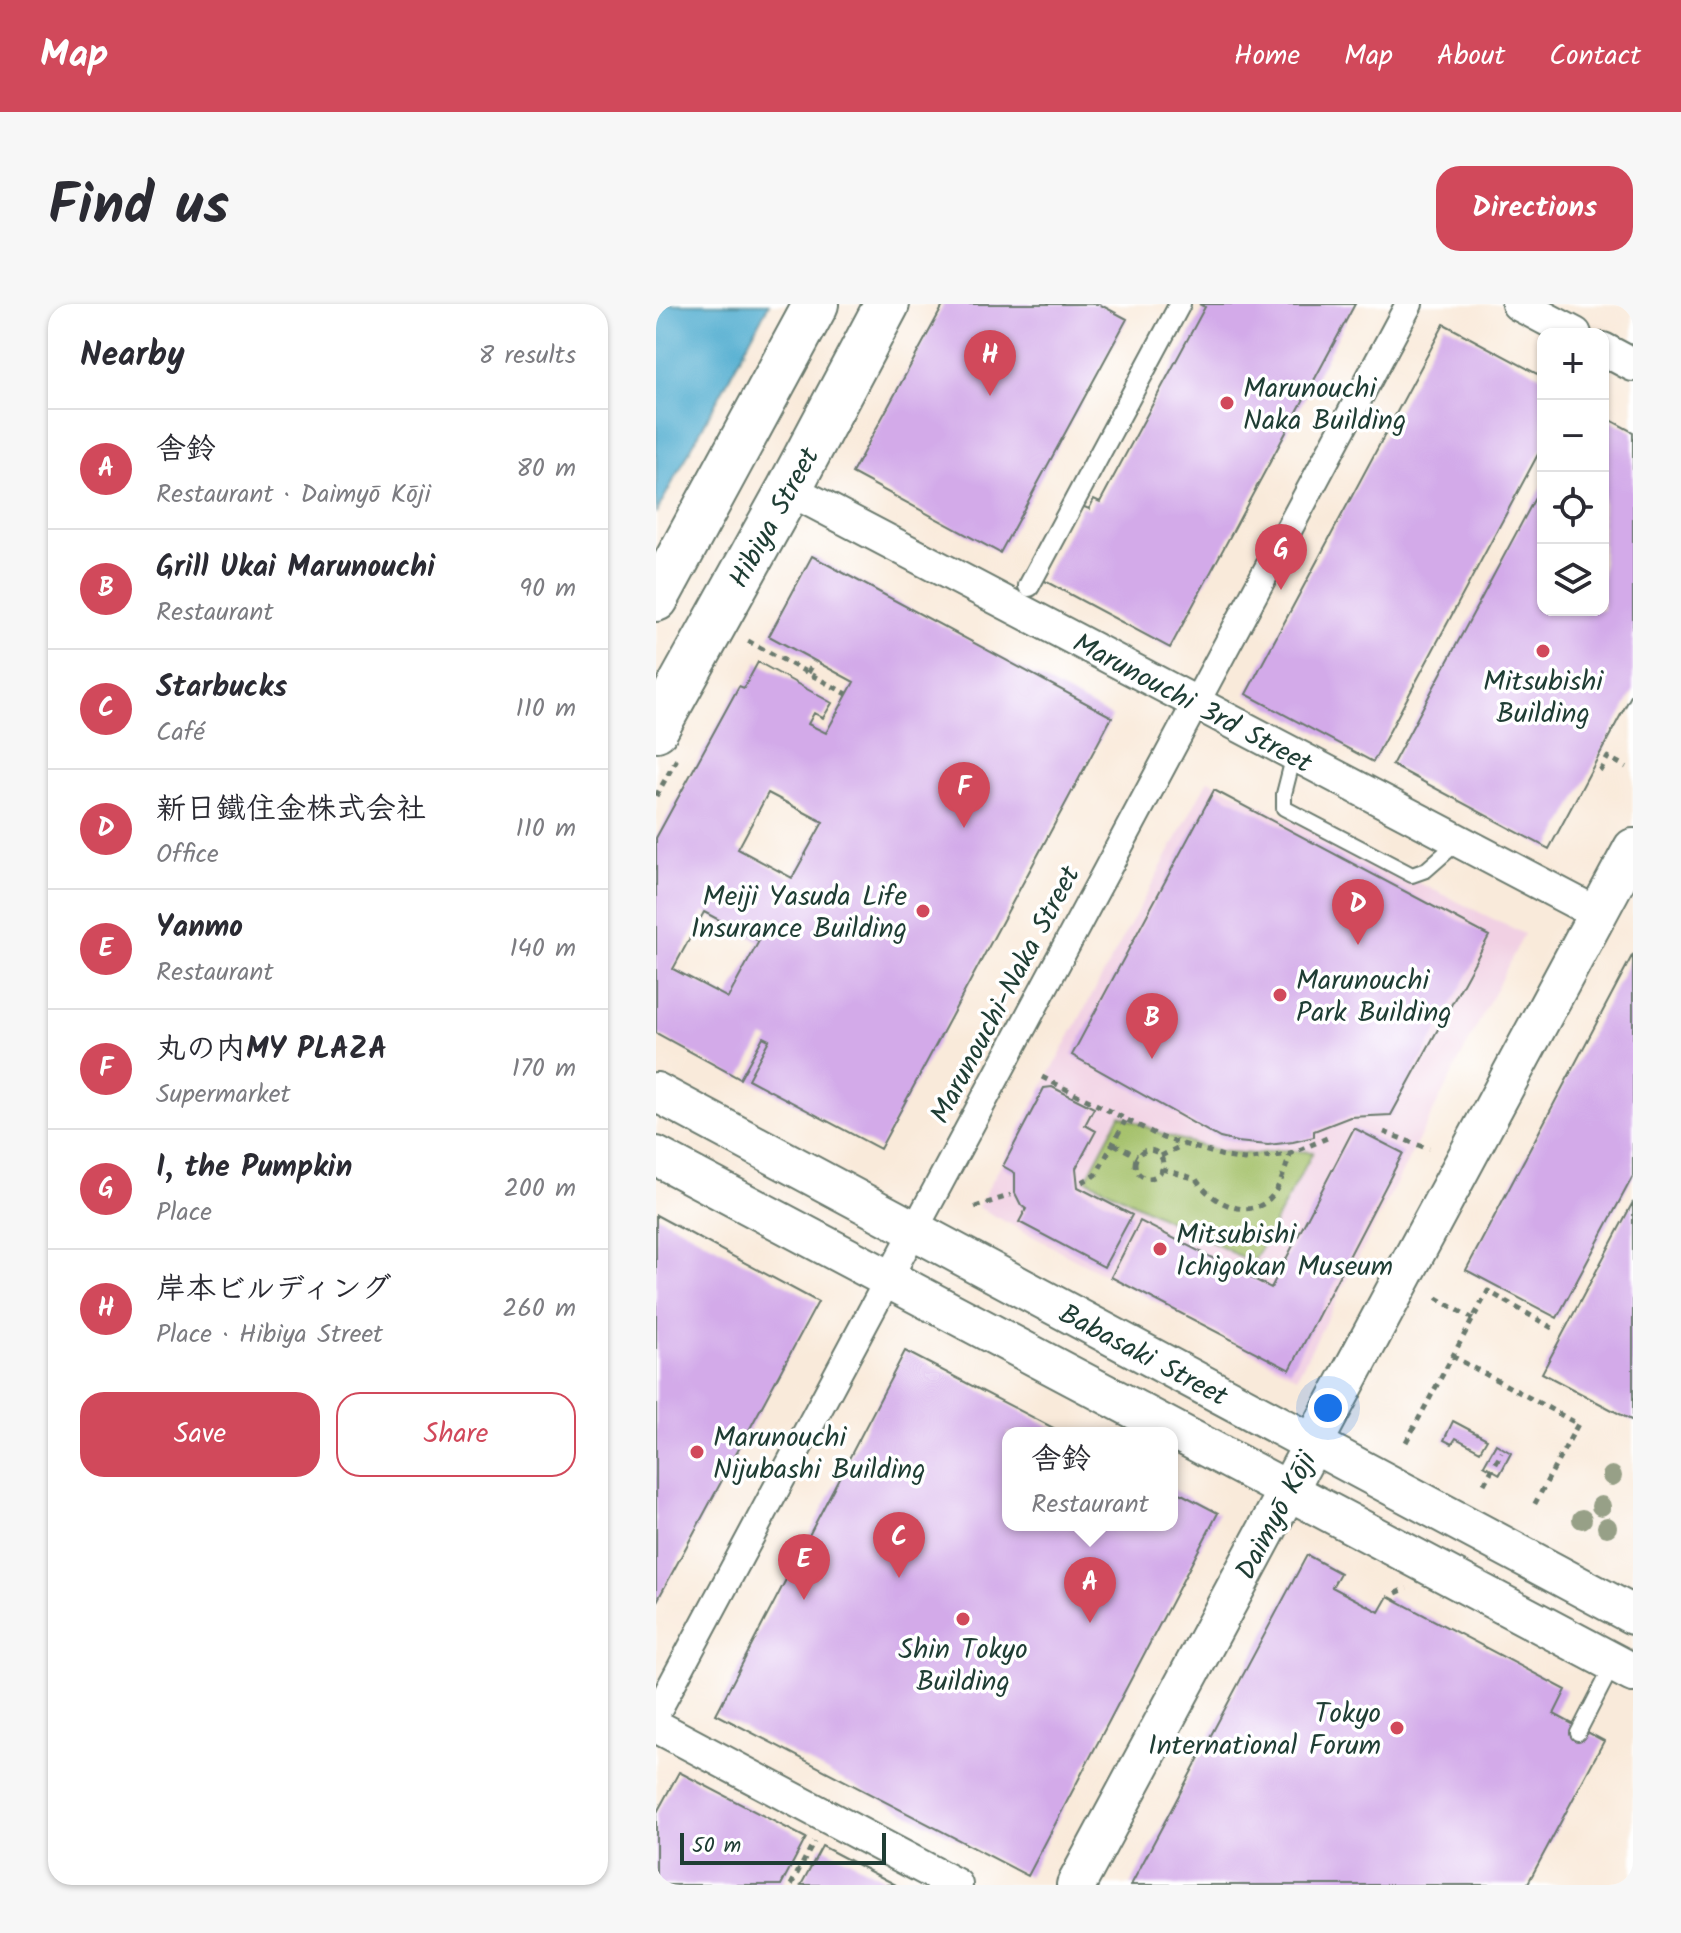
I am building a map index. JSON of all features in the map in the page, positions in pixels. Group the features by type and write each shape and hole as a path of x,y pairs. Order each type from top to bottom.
{"highway":[{"path":"656,599 816,304"},
{"name":"Hibiya Street","path":"656,729 887,304"}],"main road":[{"name":"Daimyō Kōji","path":"1076,1885 1633,848"},
{"name":"Babasaki Street","path":"656,1092 1633,1615"},
{"name":"Babasaki Street","path":"656,1156 1166,1427"},
{"name":"Babasaki Street","path":"1178,1433 1623,1668"}],"street":[{"path":"1029,586 1180,304"},
{"name":"Marunouchi-Naka Street","path":"656,1714 1409,304"},
{"path":"1518,304 1564,328"},
{"path":"1609,352 1633,365"},
{"name":"Marunouchi 3rd Street","path":"789,489 1598,914"},
{"path":"656,1726 956,1885"}],"lane":[{"path":"1294,755 1284,794 1284,808 1412,875 1426,870 1459,841"},
{"path":"1578,1733 1623,1668"}],"path":[{"path":"748,641 847,694"},
{"path":"808,673 814,662"},
{"path":"1600,771 1608,757 1626,767"},
{"path":"1042,1077 1125,1121 1185,1144 1244,1160 1290,1154 1327,1138"},
{"path":"1082,1182 1096,1175 1125,1121"},
{"path":"1384,1132 1429,1149"},
{"path":"1114,1144 1137,1156"},
{"path":"1161,1156 1185,1144"},
{"path":"1137,1156 1149,1150 1161,1156"},
{"path":"1162,1169 1196,1179 1204,1193 1223,1204 1246,1209 1270,1198 1284,1174 1290,1154"},
{"path":"1137,1156 1135,1170 1141,1177 1152,1179 1162,1169 1161,1156"},
{"path":"975,1207 1011,1195"},
{"path":"1406,1442 1488,1291 1554,1329"},
{"path":"1437,1298 1473,1319"},
{"path":"1452,1356 1578,1424 1532,1509"},
{"path":"1484,1484 1502,1452"},
{"path":"791,1885 827,1816"}],"shaded area":[{"path":"1208,780 1524,934 1297,1377 978,1207"}],"green space":[{"path":"1120,1115 1165,1135 1219,1151 1254,1154 1279,1150 1313,1152 1253,1263 1086,1179"}],"water":[{"path":"656,304 769,304 656,513"}],"building":[{"path":"944,304 1099,304 1127,319 1000,553 852,473"},
{"name":"Marunouchi Naka Building","path":"1199,304 1355,304 1170,648 1043,580 1082,506 1089,509 1094,499 1100,502 1205,307"},
{"path":"1444,324 1537,374 1537,456 1373,762 1246,694"},
{"name":"Mitsubishi Building","path":"1609,419 1633,432 1633,692 1549,849 1392,765 1537,494 1537,616 1609,616"},
{"name":"Meiji Yasuda Life Insurance Building","path":"812,556 1112,717 880,1149 748,1079 769,1040 763,1037 740,1079 656,1033 656,838 739,686 744,688 758,662 832,703 823,718 814,713 808,724 826,733 854,682 769,636","holes":["768,793 823,822 792,878 738,849","704,912 759,941 728,998 673,969"]},
{"name":"Marunouchi Park Building","path":"1214,790 1489,936 1391,1115 1350,1117 1314,1131 1314,1137 1293,1142 1268,1145 1237,1142 1220,1138 1072,1055"},
{"path":"1633,954 1633,1176 1557,1318 1466,1270"},
{"path":"1052,1087 1094,1108 1085,1125 1096,1131 1076,1168 1078,1187 1132,1215 1104,1267 1019,1222 1026,1209 1015,1193 1015,1173 1003,1166 1044,1088"},
{"name":"Mitsubishi Ichigokan Museum","path":"1354,1128 1403,1153 1290,1370 1111,1277 1140,1221 1271,1288"},
{"path":"1633,1202 1633,1421 1542,1373"},
{"name":"Marunouchi Nijubashi Building","path":"656,1215 818,1302 656,1603"},
{"name":"Shin Tokyo Building","path":"905,1351 1051,1427 1002,1427 1002,1531 1178,1531 1178,1492 1218,1513 1028,1876 716,1714"},
{"path":"1453,1421 1487,1439 1480,1451 1456,1438 1452,1444 1444,1440"},
{"path":"1496,1444 1511,1453 1500,1474 1484,1465"},
{"name":"Tokyo International Forum","path":"1307,1555 1340,1573 1332,1587 1379,1612 1388,1596 1566,1690 1554,1714 1604,1741 1527,1885 1131,1885"},
{"path":"679,1772 806,1838 781,1885 656,1885 656,1814"},
{"path":"822,1846 896,1885 801,1885"}],"place":[{"name":"岸本ビルディング","path":"990,396"},
{"name":"Marunouchi Naka Building","path":"1227,403"},
{"name":"I, the Pumpkin","path":"1281,590"},
{"name":"Mitsubishi Building","path":"1543,651"},
{"name":"丸の内MY PLAZA","path":"964,828"},
{"name":"Meiji Yasuda Life Insurance Building","path":"923,911"},
{"name":"新日鐵住金株式会社","path":"1358,945"},
{"name":"Marunouchi Park Building","path":"1280,995"},
{"name":"Grill Ukai Marunouchi","path":"1152,1059"},
{"name":"Mitsubishi Ichigokan Museum","path":"1160,1249"},
{"name":"Marunouchi Nijubashi Building","path":"697,1452"},
{"name":"Starbucks","path":"899,1578"},
{"name":"Yanmo","path":"804,1600"},
{"name":"Shin Tokyo Building","path":"963,1619"},
{"name":"舎鈴","path":"1090,1623"},
{"name":"Tokyo International Forum","path":"1397,1728"}]}
